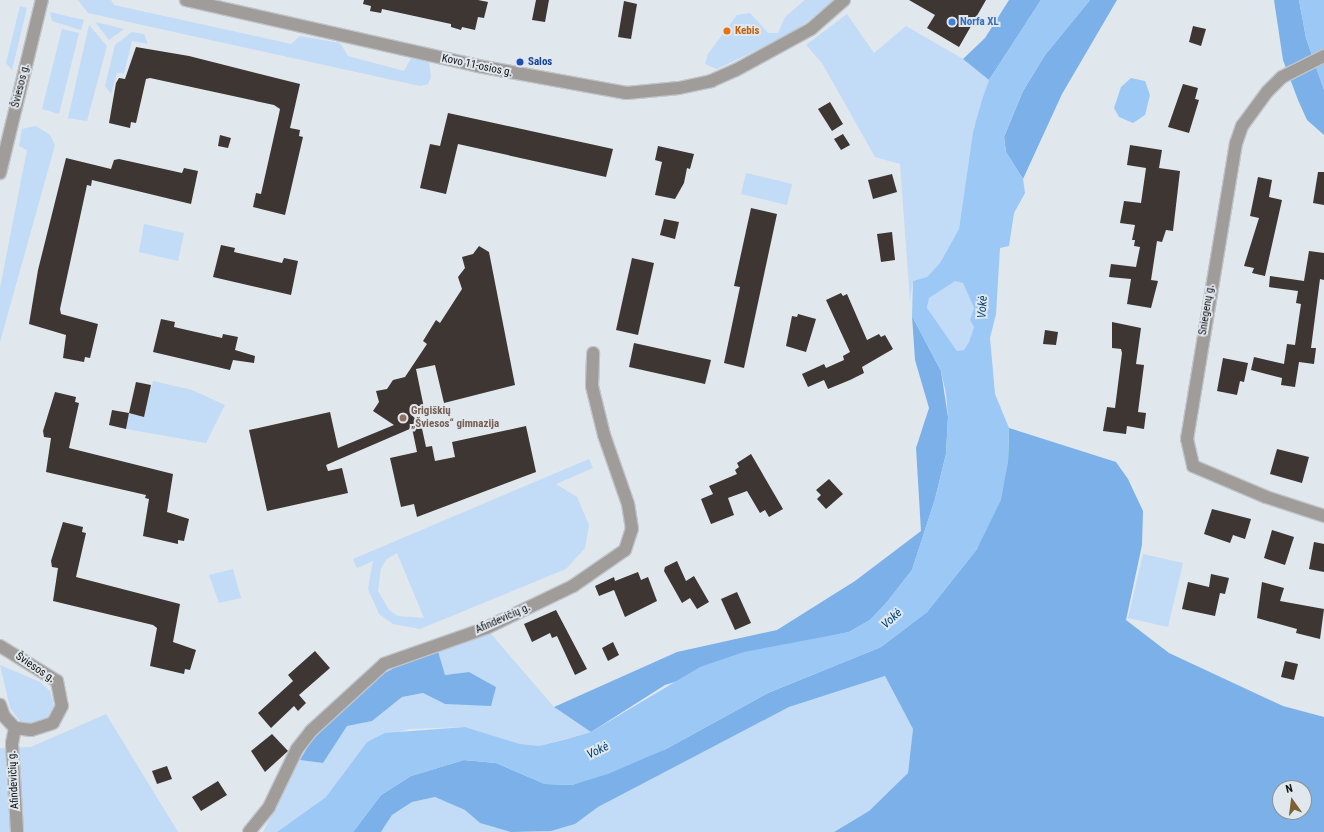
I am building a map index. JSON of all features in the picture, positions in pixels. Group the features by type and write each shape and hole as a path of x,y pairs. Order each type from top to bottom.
{"street":[{"name":"Šviesos g.","path":"0,173 42,0"},
{"name":"Kovo 11-osios g.","path":"186,0 478,66 627,93 679,88 710,81 736,70 810,29 844,0"},
{"name":"Sniegenų g.","path":"1324,56 1293,70 1282,77 1257,104 1242,126 1231,160 1187,439 1193,466 1266,497 1324,516"},
{"name":"Afindevičių g.","path":"249,832 269,807 297,749 310,731 379,668 400,656 486,628 553,596 598,571 625,550 632,529 628,504 604,435 592,386 592,353"},
{"name":"Šviesos g.","path":"0,646 57,681 61,696 62,706 53,723 31,730 15,728"},
{"path":"0,705 4,716 15,728"},
{"name":"Afindevičių g.","path":"15,728 12,744 17,832"}],"shaded area":[{"path":"78,0 111,0 114,5 291,44 300,36 340,43 348,56 404,71 411,58 422,60 429,62 431,77 428,84 420,86 88,13"},
{"path":"805,0 835,0 794,32 717,69 705,64 708,54 737,15 750,13 768,33 778,33 785,17"},
{"path":"1009,0 1041,0 989,80 963,59 985,38"},
{"path":"1090,0 1117,0 1062,94 1023,179 1006,152 1004,137 1023,91 1045,55"},
{"path":"1274,0 1299,0 1306,38 1324,90 1324,135 1307,120 1283,60"},
{"path":"20,6 27,8 12,70 6,63"},
{"path":"50,12 84,20 81,30 52,21"},
{"path":"847,14 874,53 906,26 963,59 989,80 973,132 959,229 940,263 927,277 913,281 910,301 900,164 875,157 822,63 806,45"},
{"path":"95,22 124,29 109,40"},
{"path":"89,25 107,46 87,121 68,118"},
{"path":"62,29 79,33 59,114 42,109"},
{"path":"132,32 144,34 148,44 132,41 124,73 117,73 111,94 105,86 115,45"},
{"path":"36,126 50,135 55,145 0,342 0,288 27,150 19,146 22,129"},
{"path":"746,173 792,184 787,205 741,194"},
{"path":"144,224 184,233 178,261 139,252"},
{"path":"955,280 963,283 974,308 970,320 974,327 969,342 964,350 957,351 927,308 929,298"},
{"path":"912,316 941,371 948,417 946,454 935,499 912,570 887,602 870,620 849,632 808,641 665,685 591,732 554,707 677,652 777,630 855,581 921,531 916,448 929,408 915,360"},
{"path":"153,381 192,390 225,405 206,443 126,429 129,413 144,416"},
{"path":"1009,428 1116,462 1128,479 1143,511 1142,545 1126,620 1169,653 1283,706 1324,717 1324,832 834,832 869,811 908,773 913,729 885,676 789,707 598,807 575,824 551,831 511,832 480,823 465,810 435,797 412,802 392,815 381,832 353,832 381,795 411,776 464,760 496,763 545,784 572,785 666,749 768,693 881,647 927,612 977,549 1008,462"},
{"path":"589,459 593,468 556,484 577,497 589,525 585,548 566,569 420,629 393,624 379,614 368,589 373,561 357,568 353,559","holes":["397,553 424,618 398,616 389,610 378,591 381,568 387,559"]},
{"path":"1143,554 1183,563 1168,627 1128,618"},
{"path":"233,569 241,598 219,603 209,575"},
{"path":"491,634 554,707 591,732 539,746 520,744 465,727 409,729 367,742 326,797 277,832 263,832 300,760 323,763 347,725 372,721 402,697 423,693 445,704 496,687 469,672 445,675 438,651"},
{"path":"438,651 445,675 469,672 496,687 491,706 445,704 423,693 402,697 372,721 347,726 323,763 300,760 312,739 379,676 407,661"},
{"path":"0,665 40,682 50,691 54,705 45,722 26,725 19,720 10,708"},
{"path":"885,676 913,729 908,773 869,811 834,832 532,832 551,831 575,824 598,807 789,707"},
{"path":"106,714 178,832 0,832 0,748 31,747"},
{"path":"435,797 465,810 480,823 511,832 381,832 392,815 412,802"}],"water":[{"name":"Vokė","path":"1041,0 1090,0 1045,55 1023,91 1004,137 1006,152 1023,179 1025,193 1014,213 1009,246 1000,248 996,314 990,338 995,394 1009,428 1008,462 1001,500 977,549 927,612 881,647 768,693 666,749 608,774 572,785 545,784 496,763 464,760 411,776 381,795 353,832 277,832 326,797 367,742 385,733 465,727 520,744 539,746 591,732 700,667 744,652 849,632 870,620 887,602 912,570 935,499 946,454 948,417 946,394 941,371 912,316 913,281 927,277 940,263 959,229 973,132 989,80","holes":["955,281 963,283 974,308 970,320 974,327 969,342 964,350 957,351 927,308 929,298"]},
{"path":"1299,0 1324,0 1324,90 1306,38"},
{"path":"1131,78 1145,81 1150,95 1145,115 1133,123 1119,117 1114,108 1121,87"}],"building":[{"path":"364,0 478,0 488,2 484,18 478,17 475,30 462,27 461,30 451,27 451,24 382,9 381,13 370,11 371,6 363,4"},
{"path":"536,0 549,0 545,22 532,20"},
{"name":"Norfa XL","path":"909,0 986,0 959,47 927,28 935,15"},
{"path":"624,1 637,4 631,39 618,37"},
{"path":"1193,26 1206,29 1201,46 1189,42"},
{"path":"136,47 189,56 300,84 290,128 300,130 299,136 303,137 285,215 253,207 256,193 261,194 279,114 280,109 274,105 150,78 146,79 136,123 131,122 130,128 109,123 116,83 119,78 125,79"},
{"path":"1183,84 1198,88 1195,99 1199,100 1189,133 1168,127"},
{"path":"830,102 843,124 832,131 818,109"},
{"path":"448,113 613,149 606,177 458,144 446,194 420,188 430,144 440,146"},
{"path":"843,134 850,145 841,150 834,139"},
{"path":"220,135 231,138 228,148 218,146"},
{"path":"1130,145 1162,150 1159,168 1180,171 1173,231 1166,230 1162,242 1157,241 1151,280 1158,281 1151,308 1127,304 1131,279 1109,277 1111,264 1136,267 1140,247 1134,246 1135,240 1132,240 1135,225 1120,223 1124,201 1141,203 1146,168 1127,165"},
{"path":"658,146 694,154 690,169 687,168 684,183 675,199 655,195 662,162 655,160"},
{"path":"66,158 111,169 114,160 119,159 182,173 184,168 198,171 191,204 92,180 91,186 87,185 60,309 61,314 98,324 90,358 85,357 84,362 63,358 66,335 29,324 38,270"},
{"path":"1318,172 1324,172 1324,205 1313,203"},
{"path":"892,174 897,192 873,199 868,180"},
{"path":"1258,177 1272,180 1269,197 1282,200 1265,276 1252,273 1254,268 1244,266 1259,218 1250,216"},
{"path":"751,208 777,214 744,368 724,363 740,287 734,286"},
{"path":"664,219 679,222 675,239 660,235"},
{"path":"892,232 895,260 881,262 877,234"},
{"path":"221,245 235,248 234,252 282,263 284,258 298,261 291,295 213,277"},
{"path":"479,246 489,252 515,385 444,403 435,365 416,369 424,408 421,408 421,424 426,447 432,446 435,461 455,457 452,442 526,426 536,472 417,517 414,504 401,507 390,458 417,452 412,428 326,465 328,471 342,468 348,493 267,511 249,430 330,412 338,448 394,425 373,411 379,402 376,391 387,389 393,380 405,377 427,344 423,341 436,320 440,323 462,289 458,277 465,268 462,257 473,254"},
{"path":"1309,251 1324,253 1324,280 1320,279 1311,348 1316,348 1314,364 1299,362 1295,387 1281,385 1282,378 1251,370 1254,357 1284,364 1287,344 1295,345 1301,304 1296,303 1298,291 1269,287 1270,276 1304,281"},
{"path":"632,258 654,263 638,335 616,330"},
{"path":"841,293 843,296 847,294 867,340 879,334 881,337 885,335 893,349 862,367 864,373 850,380 828,389 824,380 808,387 802,374 824,364 826,368 844,360 843,356 850,352 826,300"},
{"path":"798,314 816,319 806,352 786,346 792,316 797,317"},
{"path":"161,319 175,322 174,327 222,338 223,334 238,337 235,350 255,356 254,363 233,360 230,370 153,352"},
{"path":"1112,322 1141,328 1136,364 1144,365 1138,412 1146,413 1144,429 1127,426 1126,434 1103,431 1107,407 1115,408 1122,353 1121,349 1112,348"},
{"path":"1045,330 1058,332 1056,345 1043,344"},
{"path":"634,343 711,360 705,384 629,367"},
{"path":"1223,358 1248,363 1244,382 1240,381 1237,395 1217,391"},
{"path":"136,382 151,385 144,417 129,413"},
{"path":"55,392 76,397 75,402 79,403 69,448 173,474 167,512 189,519 184,541 178,540 178,544 143,536 149,499 145,498 146,495 46,472 51,438 44,437 43,431"},
{"path":"112,410 129,413 126,429 109,425"},
{"path":"1277,449 1309,457 1302,483 1270,474"},
{"path":"751,454 783,509 769,517 765,510 760,513 747,491 728,498 734,515 711,524 701,499 713,494 709,486 737,474 735,470 739,467 737,463"},
{"path":"829,479 843,494 826,509 817,499 821,495 816,490"},
{"path":"1212,509 1251,519 1245,539 1233,535 1230,543 1204,534"},
{"path":"63,522 83,527 82,532 86,533 76,577 180,604 173,642 196,650 190,670 185,669 184,674 150,666 157,628 153,625 53,601 58,568 52,567 51,561"},
{"path":"1272,530 1294,537 1285,565 1264,558"},
{"path":"1314,542 1324,544 1324,572 1309,569"},
{"path":"677,561 686,581 694,576 709,602 697,609 690,598 682,603 664,571 665,567"},
{"path":"638,572 641,580 648,577 657,601 625,617 614,590 599,596 595,586 614,577 615,581"},
{"path":"1211,574 1229,578 1225,594 1220,593 1215,616 1182,609 1188,582 1209,587"},
{"path":"1262,582 1284,588 1280,601 1324,609 1320,639 1296,633 1297,629 1257,618"},
{"path":"737,592 751,623 735,630 721,599"},
{"path":"556,610 587,669 575,675 557,636 552,638 550,633 532,642 524,624"},
{"path":"613,642 619,655 608,661 602,648"},
{"path":"315,651 330,668 299,695 306,703 298,711 294,706 271,728 258,713 293,681 288,675"},
{"path":"1285,661 1298,664 1294,680 1281,677"},
{"path":"272,734 288,751 265,772 251,751"},
{"path":"167,766 172,779 157,784 152,771"},
{"path":"218,781 227,795 201,811 192,797"}],"place":[{"name":"Norfa XL","path":"952,22"},
{"name":"Kebis","path":"727,31"},
{"name":"Salos","path":"520,62"},
{"name":"Grigiškių „Šviesos“ gimnazija","path":"403,418"}]}
